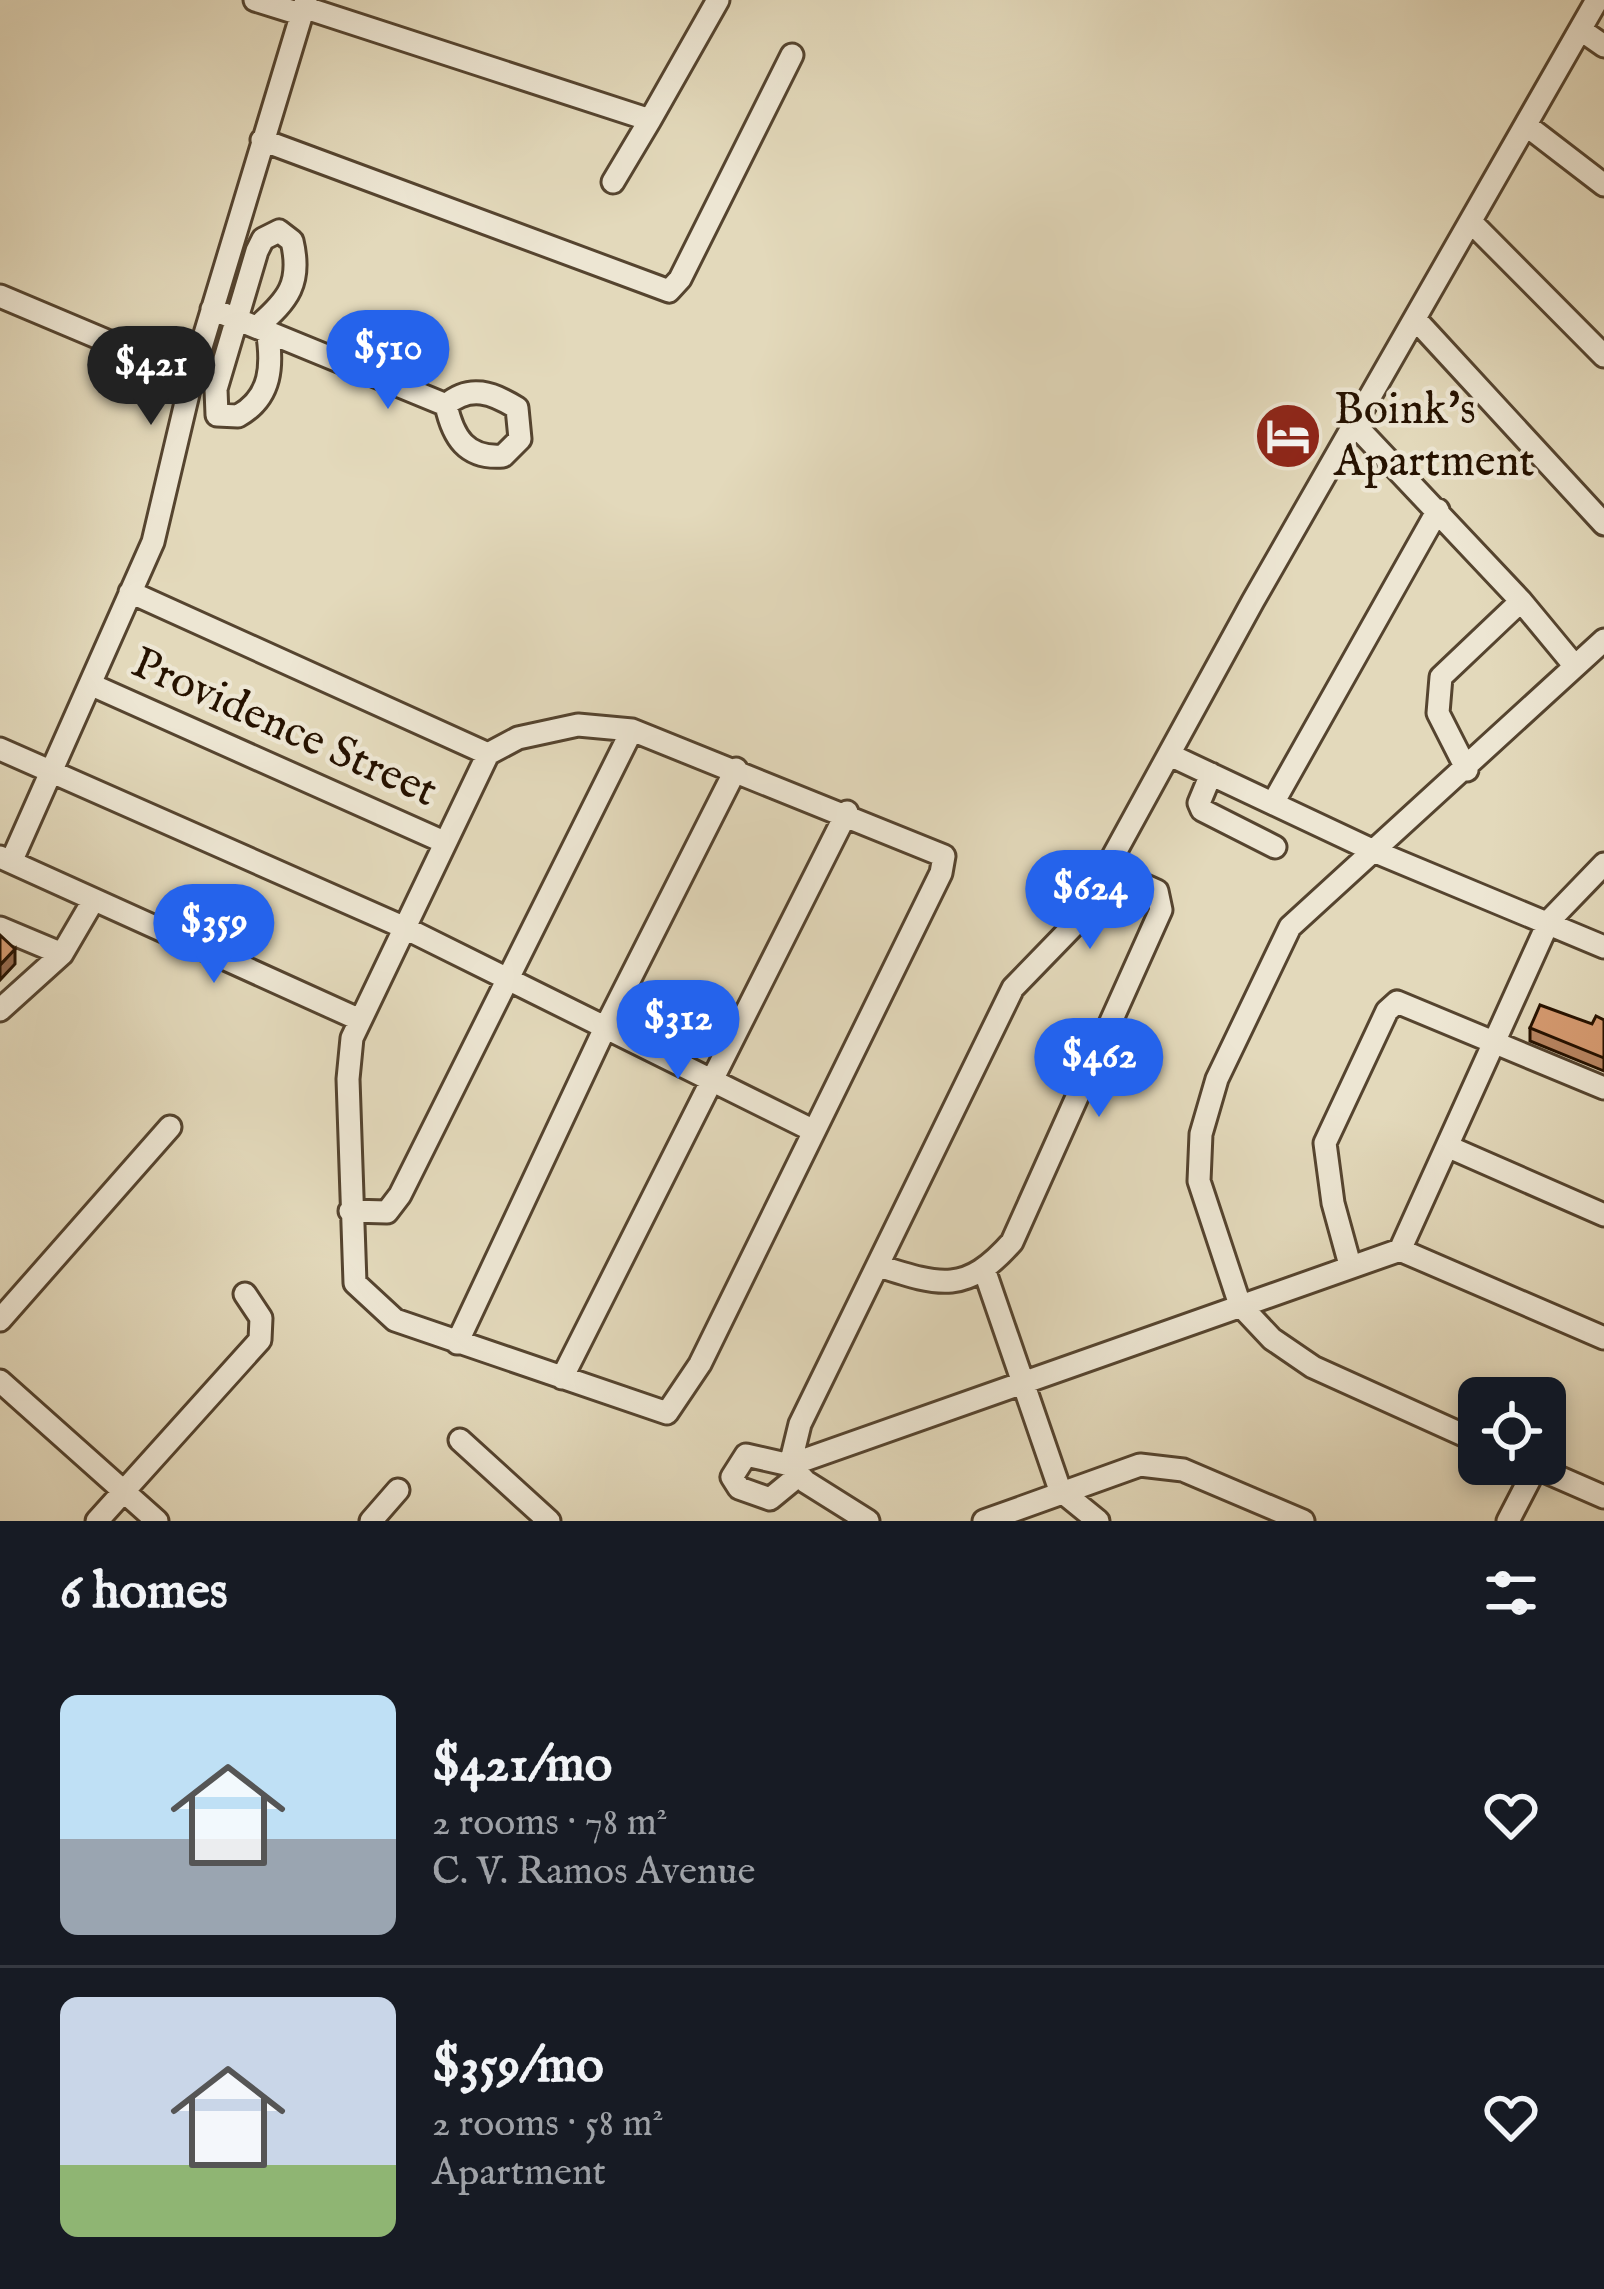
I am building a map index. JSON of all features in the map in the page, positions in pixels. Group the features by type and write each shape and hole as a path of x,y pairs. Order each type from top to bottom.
{"street":[{"path":"255,0 303,7 650,120"},
{"path":"613,182 718,0"},
{"path":"794,1470 800,1424 1013,988 1066,937 1597,0"},
{"path":"303,7 191,377 166,497 92,685 6,860 358,1019"},
{"path":"1581,30 1604,46"},
{"path":"262,140 650,289 669,291 680,280 793,55"},
{"path":"1526,125 1604,184"},
{"path":"1471,222 1604,356"},
{"path":"0,296 191,377"},
{"path":"212,309 446,405"},
{"path":"1417,321 1604,524"},
{"path":"1355,426 1438,510 1574,665"},
{"path":"1273,803 1438,510"},
{"path":"130,592 488,754"},
{"path":"1467,770 1438,713 1442,677 1521,601"},
{"path":"1458,1433 1313,1367 1272,1340 1240,1305 1198,1181 1207,1106 1290,927 1604,640"},
{"name":"Providence Street","path":"92,685 444,842"},
{"path":"595,724 632,730 938,849 944,864 676,1408 659,1413 394,1320 363,1296 355,1283 348,1079 358,1019 488,754 494,747 555,729 595,724"},
{"path":"350,1211 387,1212 400,1195 632,730"},
{"path":"0,749 403,927 812,1130"},
{"path":"1170,755 1376,852 1604,947"},
{"path":"457,1342 605,1028 736,769"},
{"path":"1211,774 1199,802 1202,810 1275,847"},
{"path":"562,1378 847,812"},
{"path":"1400,1250 1549,921 1604,864"},
{"path":"879,1266 928,1282 986,1272 1012,1242 1161,910 1157,891 1106,868"},
{"path":"0,1010 62,954 93,901"},
{"path":"0,928 62,954"},
{"path":"1350,1265 1333,1203 1325,1143 1387,1011 1397,1002 1604,1088"},
{"path":"0,1320 170,1127"},
{"path":"1449,1147 1604,1215"},
{"path":"794,1470 1022,1383 1400,1250 1604,1338"},
{"path":"986,1272 1060,1490 1098,1521"},
{"path":"97,1521 260,1340 261,1318 245,1294"},
{"path":"0,1381 157,1521"},
{"path":"460,1440 549,1521"},
{"path":"984,1521 1140,1465 1163,1465 1303,1521"},
{"path":"794,1470 868,1521"},
{"path":"1566,1481 1604,1497"},
{"path":"1508,1521 1524,1485"},
{"path":"370,1521 398,1490"}],"building":[{"path":"0,935 15,949 0,965"},
{"path":"1540,1005 1592,1024 1596,1016 1604,1020 1604,1058 1530,1028"}],"place":[{"name":"Boink's Apartment","path":"1288,436"}]}
